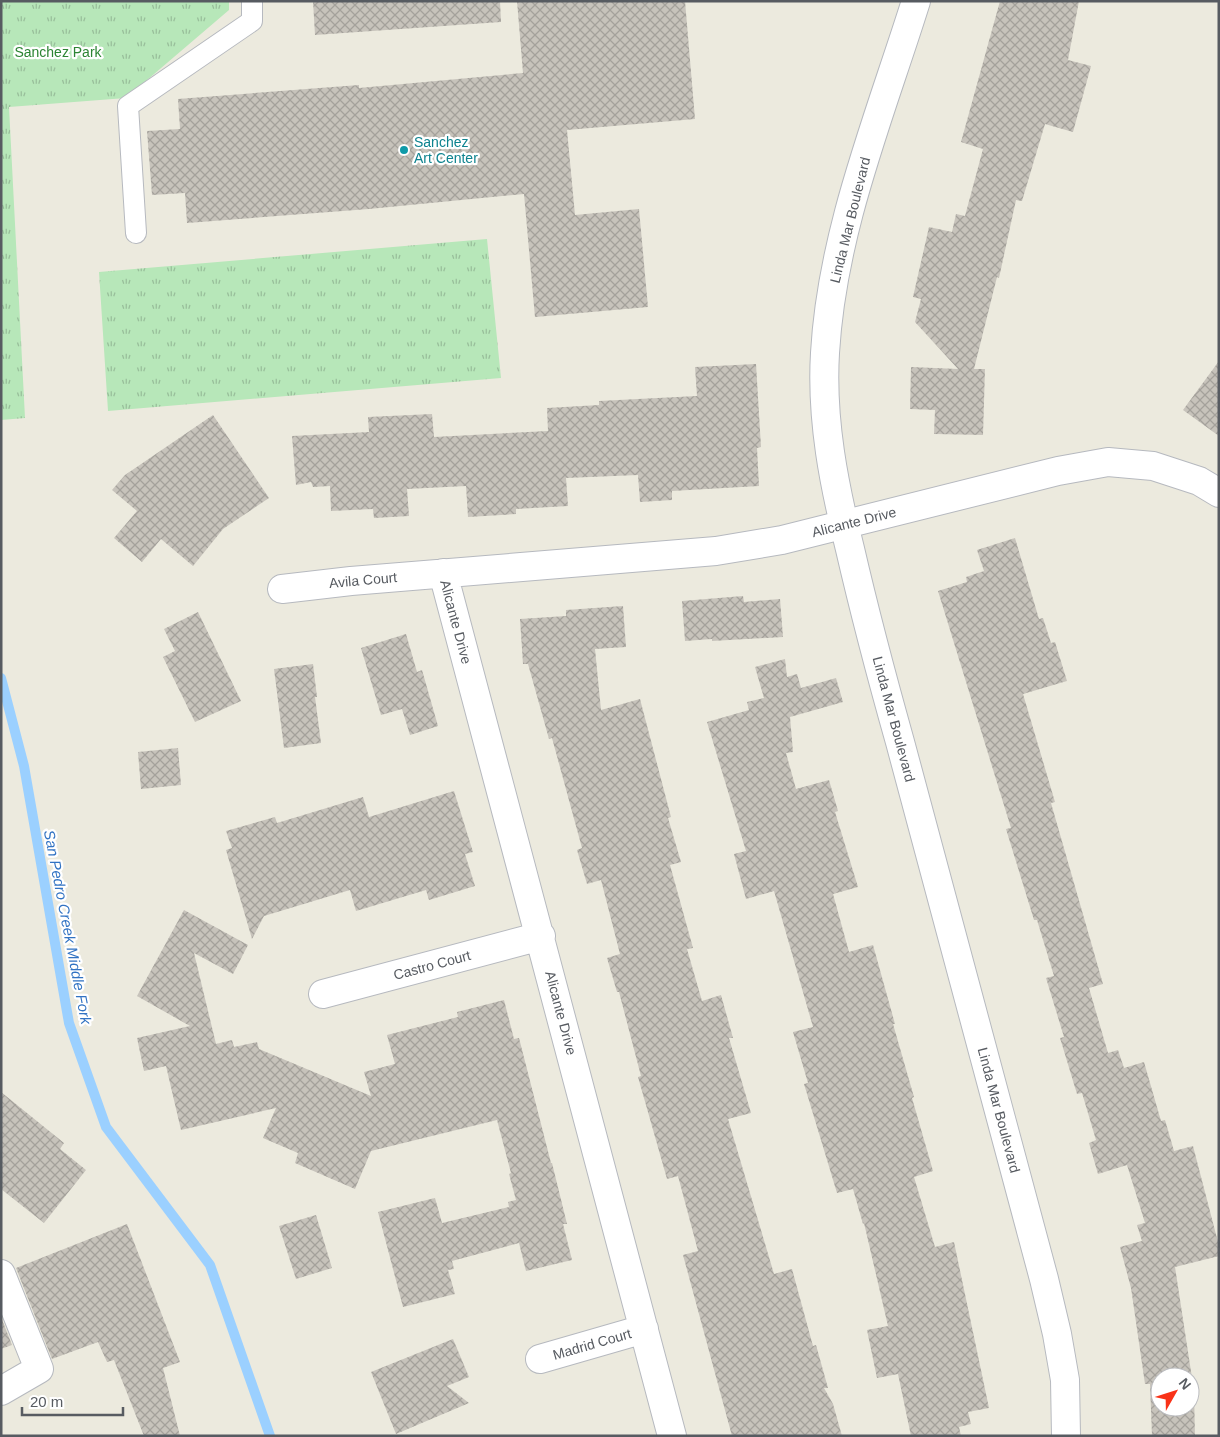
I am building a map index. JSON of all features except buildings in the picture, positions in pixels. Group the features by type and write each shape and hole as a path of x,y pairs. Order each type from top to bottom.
{"street":[{"name":"Linda Mar Boulevard","path":"916,1 853,198 840,251 831,301 825,353 825,406 831,463 862,602 1044,1279 1057,1334 1065,1380 1066,1436"},
{"name":"Alicante Drive","path":"672,1436 443,573 716,551 782,540 1058,471 1108,462 1153,466 1199,481 1219,493"},
{"name":"Avila Court","path":"282,589 443,573"},
{"name":"Castro Court","path":"323,994 540,936"},
{"path":"1,1274 39,1369 1,1391"},
{"name":"Madrid Court","path":"540,1359 644,1329"}],"lane":[{"path":"136,233 128,106 252,21 252,1"}],"green space":[{"name":"Sanchez Park","path":"1,1 229,1 229,10 126,98 9,107 25,418 1,420"},
{"path":"487,239 501,378 108,411 99,272"}],"waterway":[{"name":"San Pedro Creek Middle Fork","path":"1,678 24,766 69,1023 106,1127 210,1265 270,1436"}],"place":[{"name":"Sanchez Art Center","path":"404,150"}]}
